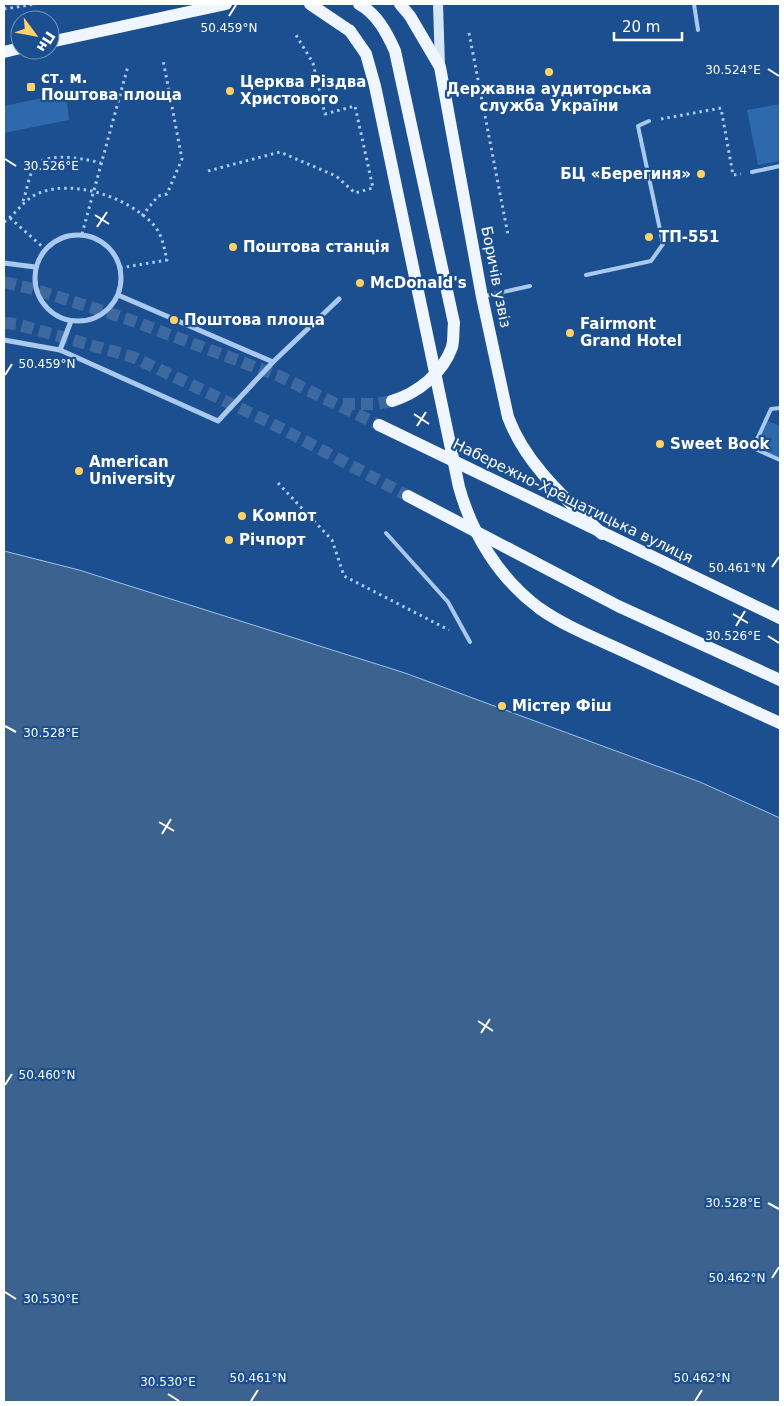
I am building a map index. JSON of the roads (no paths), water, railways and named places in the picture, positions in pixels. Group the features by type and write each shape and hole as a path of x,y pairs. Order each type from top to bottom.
{"main road":[{"path":"60,40 226,4"},
{"path":"310,4 350,31 366,54 375,86 459,486 470,520 478,537 512,583 541,609 602,641 780,723"},
{"path":"359,4 366,8 383,28 395,51 454,323 452,346 443,367 425,384 409,395 392,402"},
{"name":"Боричів узвіз","path":"400,4 410,16 440,67 482,297 508,417 514,434 546,478 602,534"},
{"name":"Набережно-Хрещатицька вулиця","path":"379,425 602,534 780,618"},
{"path":"408,496 618,606 780,680"}],"street":[{"path":"438,4 440,67"},
{"path":"82,234 96,238 107,245 115,256 120,268 121,282 118,295 110,307 99,316 85,321 71,321 57,317 46,308 38,296 34,282 35,267 45,250 58,239 82,234"},
{"path":"4,263 35,267"},
{"path":"118,295 273,362"},
{"path":"4,340 60,350 218,421 273,362 339,299"},
{"path":"60,350 71,321"}],"lane":[{"path":"694,4 698,30"},
{"path":"586,275 651,261 663,244 638,126 649,121"},
{"path":"752,172 780,166"},
{"path":"482,297 530,286"},
{"path":"780,408 771,409 753,448 780,460"},
{"path":"386,533 448,602 470,642"}],"tunnel":[{"path":"4,282 33,289 125,318 279,376 379,425"},
{"path":"4,323 16,324 133,357 269,422 408,496"},
{"path":"343,404 375,404 392,401"}],"place":[{"name":"Державна аудиторська служба України","path":"549,72"},
{"name":"ст. м. Поштова площа","path":"31,87"},
{"name":"Церква Різдва Христового","path":"230,91"},
{"name":"БЦ «Берегиня»","path":"701,174"},
{"name":"ТП-551","path":"649,237"},
{"name":"Поштова станція","path":"233,247"},
{"name":"McDonald's","path":"360,283"},
{"name":"Поштова площа","path":"174,320"},
{"name":"Fairmont Grand Hotel","path":"570,333"},
{"name":"Sweet Book","path":"660,444"},
{"name":"American University","path":"79,471"},
{"name":"Компот","path":"242,516"},
{"name":"Річпорт","path":"229,540"},
{"name":"Містер Фіш","path":"502,706"}]}
